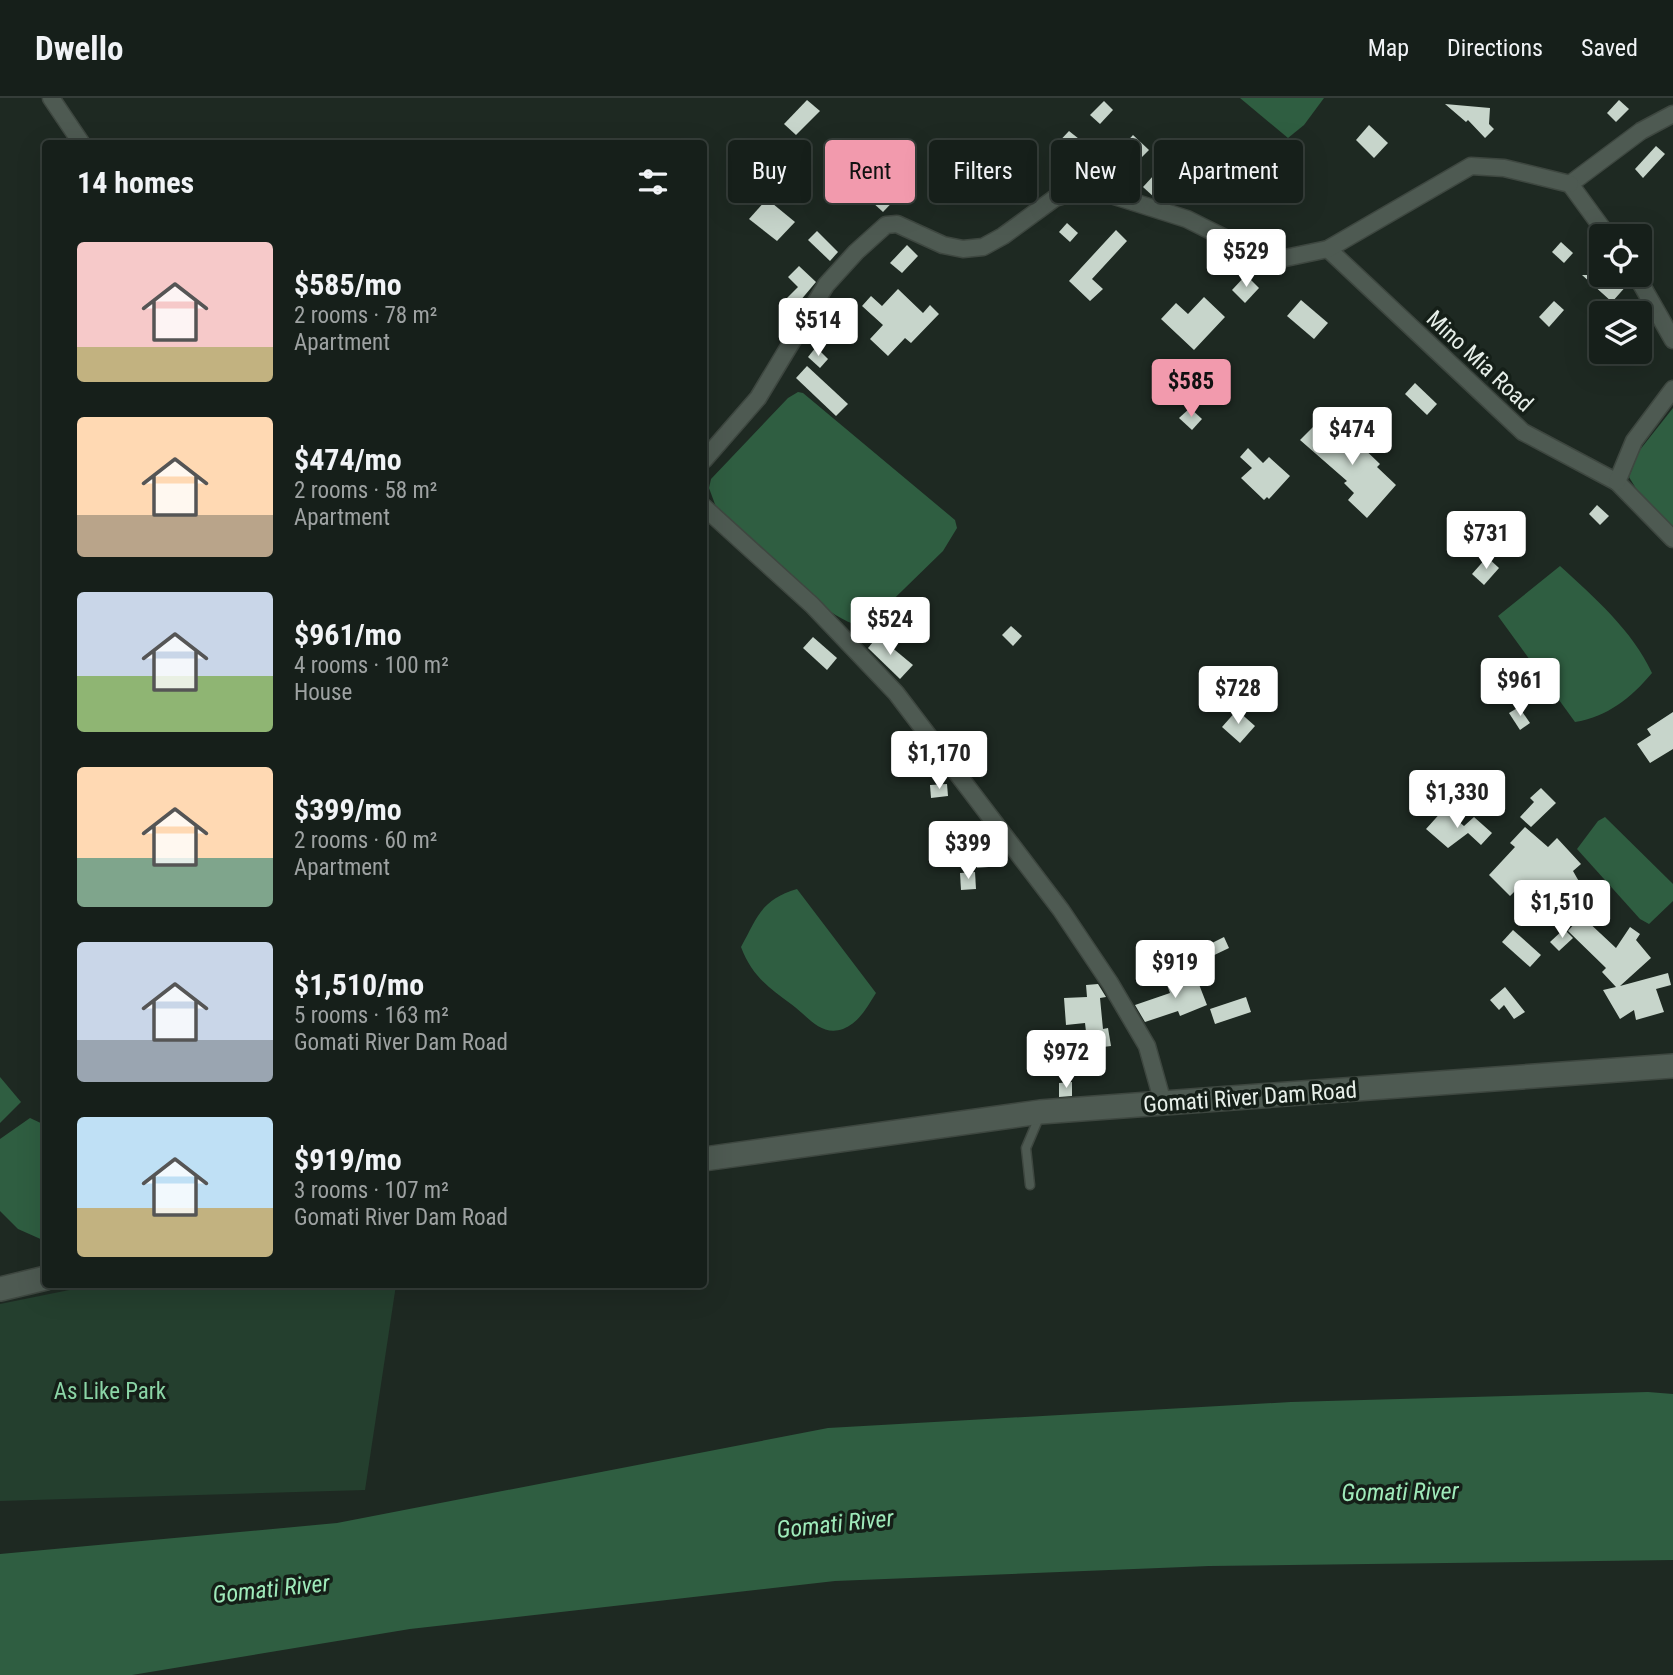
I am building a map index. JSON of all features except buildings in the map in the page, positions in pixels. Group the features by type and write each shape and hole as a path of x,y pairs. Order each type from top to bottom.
{"main road":[{"name":"Gomati River Dam Road","path":"707,1159 1040,1112 1673,1066"},
{"path":"0,1289 42,1279"}],"street":[{"path":"51,98 79,140"},
{"path":"1570,184 1641,131 1673,114"},
{"path":"707,457 758,398 826,285 875,232 886,225 897,224 943,245 963,249 983,247 1003,236 1055,198 1089,188 1187,219 1271,261 1328,249 1471,166 1504,168 1570,184 1599,224"},
{"name":"Mino Mia Road","path":"1328,249 1523,432 1617,482 1673,539"},
{"path":"1643,287 1673,340"},
{"path":"1617,482 1634,441 1673,389"},
{"path":"707,510 821,614 896,693 1061,910 1110,982 1147,1046 1163,1103"}],"lane":[{"path":"1030,1185 1026,1148 1040,1112"}],"green space":[{"name":"As Like Park","path":"79,1288 396,1288 365,1490 0,1501 0,1304"}],"water":[{"path":"1240,98 1324,98 1304,125 1288,138"},
{"path":"798,392 803,393 955,520 957,528 943,551 865,627 828,610 807,595 716,507 709,488 711,479 788,398"},
{"path":"1673,408 1673,532 1643,500 1629,477 1639,451"},
{"path":"1560,566 1623,628 1652,673 1618,705 1598,716 1575,722 1498,616"},
{"path":"1605,817 1673,884 1673,901 1649,924 1640,919 1577,849 1598,821"},
{"path":"797,889 876,993 858,1019 843,1029 827,1030 808,1019 762,980 750,966 741,947 762,910 775,898"},
{"path":"0,1077 21,1102 0,1123"},
{"path":"30,1118 42,1124 42,1240 18,1229 0,1211 0,1139"},
{"name":"Gomati River","path":"1648,1392 1673,1394 1673,1560 1209,1566 835,1581 410,1629 132,1675 0,1675 0,1554 337,1523 828,1428 1291,1402"}]}
